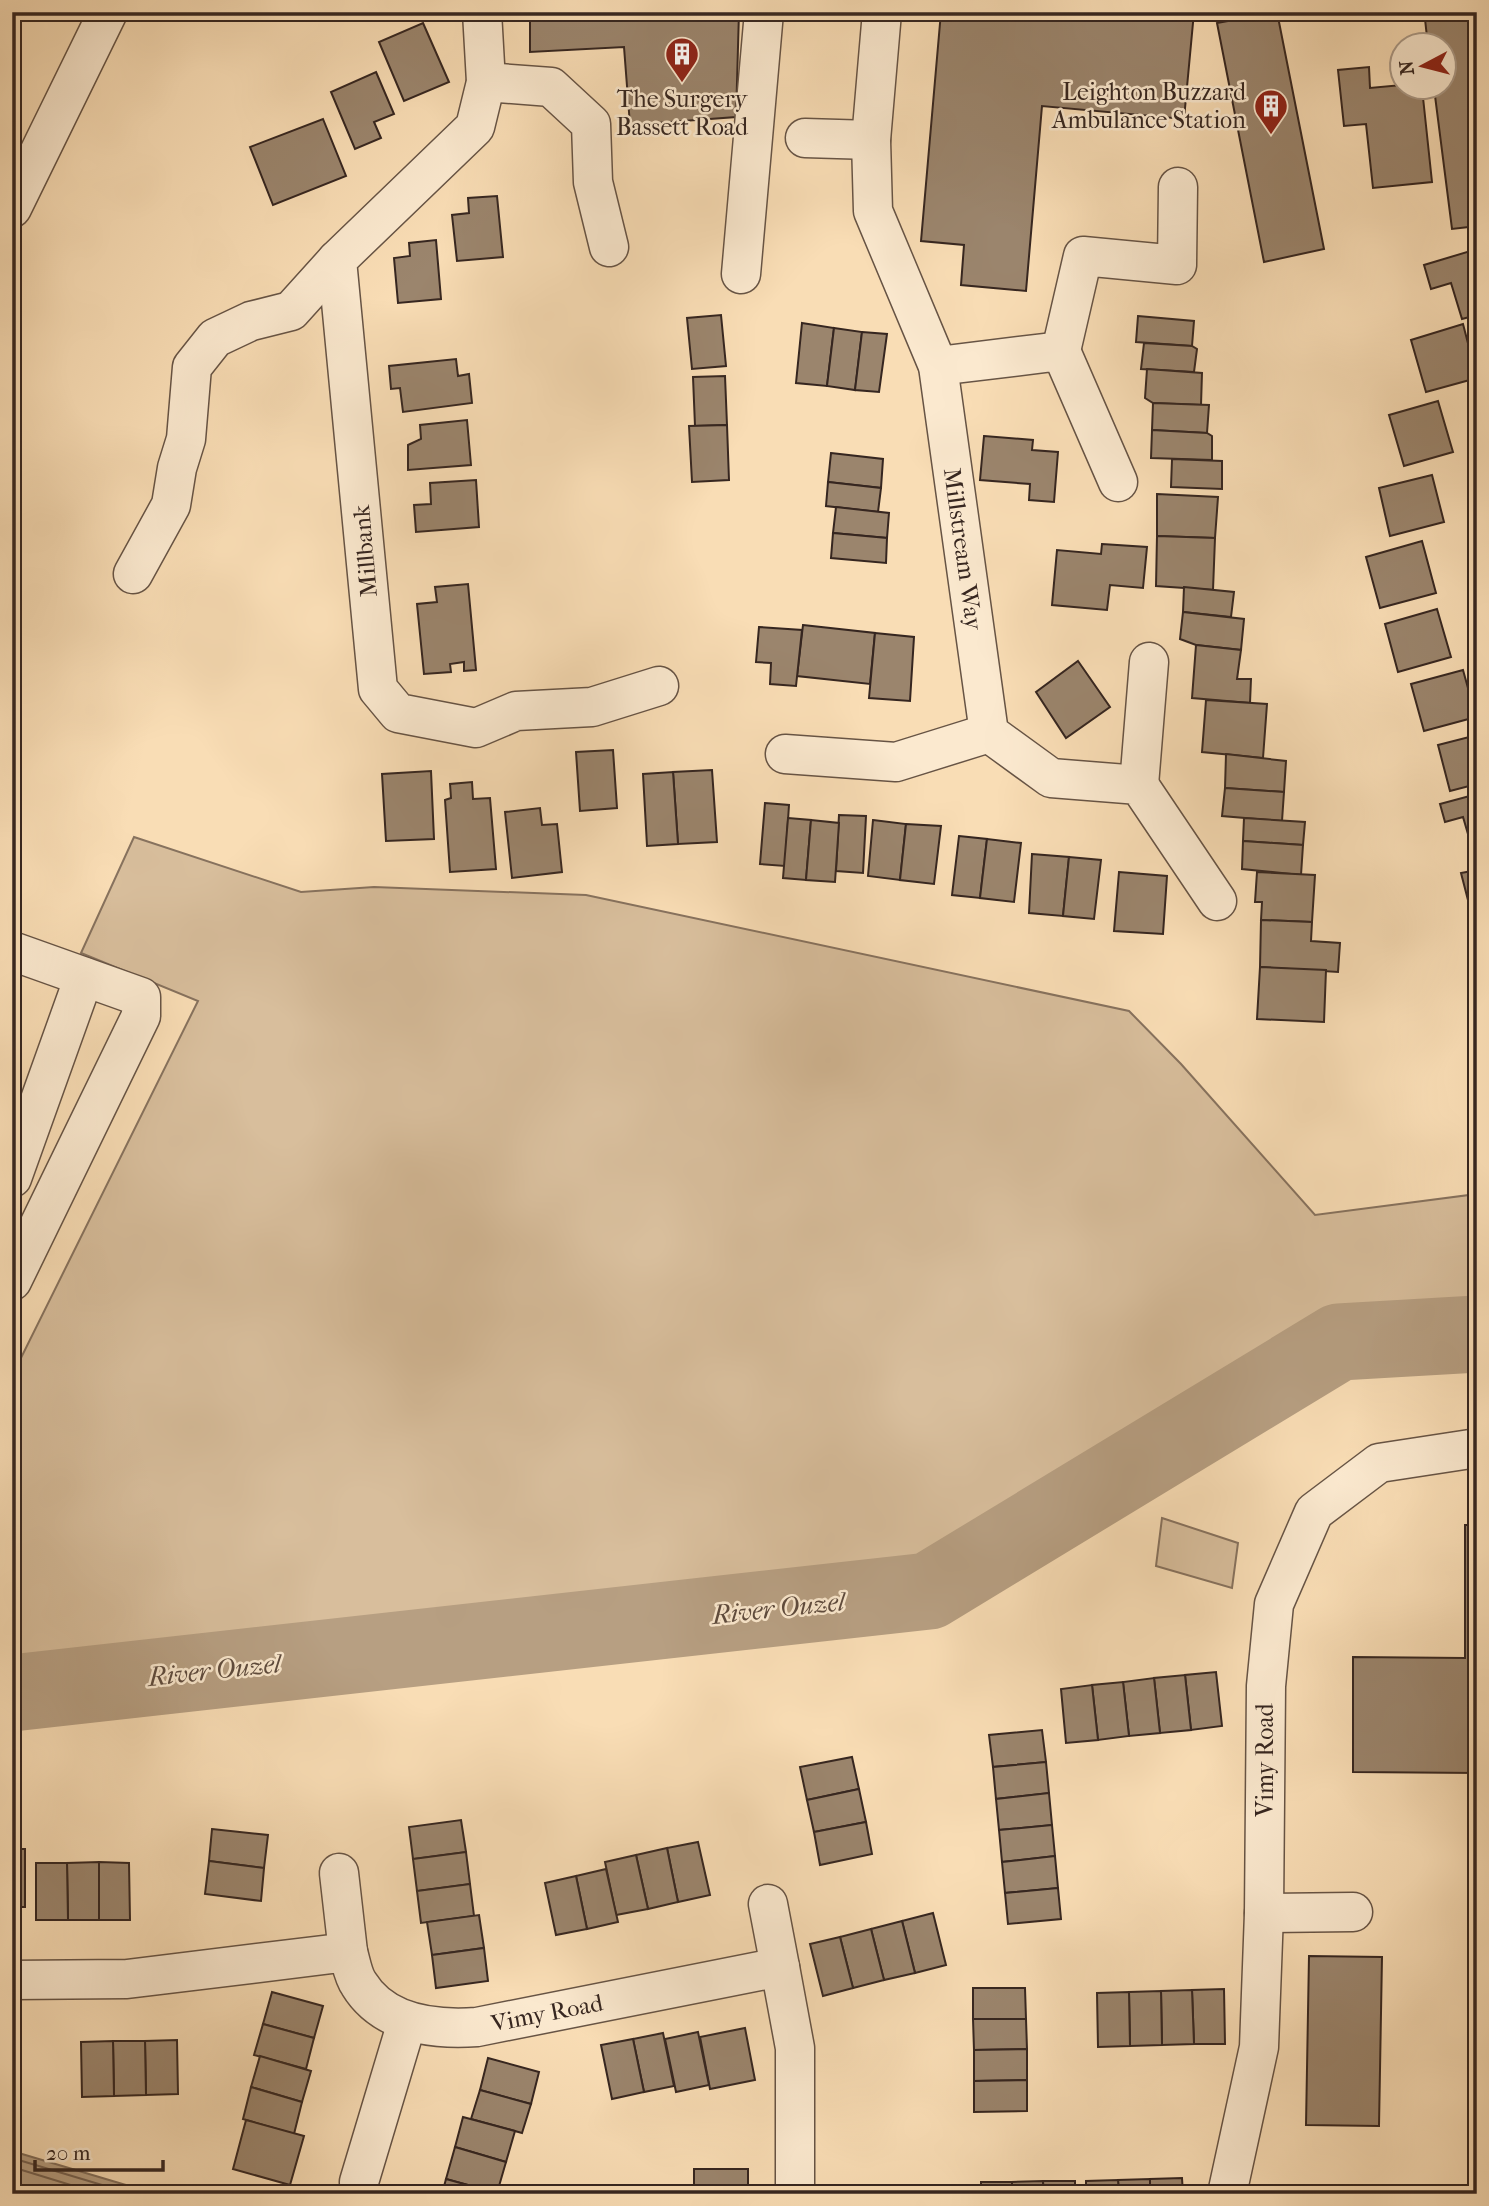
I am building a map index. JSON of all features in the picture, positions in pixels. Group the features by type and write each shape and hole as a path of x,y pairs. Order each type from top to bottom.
{"street":[{"path":"12,208 108,12"},
{"path":"133,574 171,505 177,468 186,439 192,367 215,338 251,321 290,311 337,260 475,127 486,82 482,12"},
{"path":"741,274 764,12"},
{"name":"Millstream Way","path":"883,12 871,140 873,211 938,366 989,733"},
{"path":"486,82 551,87 591,124 593,182 609,247"},
{"path":"806,138 871,140"},
{"path":"1118,482 1061,351 1083,256 1177,265 1178,187"},
{"name":"Millbank","path":"337,260 378,689 398,713 476,728 516,711 592,707 619,701 659,686"},
{"path":"938,366 1061,351"},
{"path":"1149,662 1139,785 1217,901"},
{"path":"785,754 896,762 989,733 1051,778 1139,785"},
{"path":"12,951 141,998 141,1016 16,1267"},
{"path":"12,1178 83,977"},
{"name":"Vimy Road","path":"1227,2194 1259,2048 1264,1913 1266,1685 1274,1604 1314,1512 1379,1463 1477,1448"},
{"name":"Vimy Road","path":"339,1873 348,1952 358,1983 383,2010 407,2022 441,2030 477,2027 780,1967"},
{"path":"768,1904 795,2048 795,2194"},
{"path":"1264,1913 1353,1912"},
{"path":"12,1980 127,1979 348,1952"},
{"path":"359,2182 407,2022"}],"shaded area":[{"path":"134,837 301,892 374,887 586,895 1129,1011 1181,1064 1315,1215 1477,1194 1477,1328 1337,1336 927,1585 12,1688 12,1376 198,1001 81,953"},
{"path":"1162,1518 1238,1543 1232,1588 1156,1566"}],"water":[{"path":"12,2151 156,2194 12,2194"}],"building":[{"name":"The Surgery Bassett Road","path":"530,12 739,12 736,117 630,125 624,47 530,52"},
{"path":"941,12 1194,12 1184,119 1042,106 1026,291 961,285 964,245 921,241"},
{"name":"Leighton Buzzard Ambulance Station","path":"1277,12 1324,249 1264,262 1217,23"},
{"path":"1477,12 1477,226 1452,229 1436,102 1458,102 1458,32 1426,32 1425,19"},
{"path":"423,23 449,82 404,101 379,42"},
{"path":"1369,67 1370,88 1388,86 1388,102 1423,102 1432,182 1373,188 1366,124 1344,126 1338,70"},
{"path":"376,72 394,114 374,122 381,138 355,149 331,92"},
{"path":"323,119 346,176 273,205 250,147"},
{"path":"497,196 503,257 457,261 452,215 469,213 468,198"},
{"path":"436,240 441,299 398,303 394,258 410,256 409,243"},
{"path":"1477,249 1477,315 1462,319 1451,283 1431,289 1424,265"},
{"path":"721,315 726,366 692,369 687,318"},
{"path":"1138,316 1194,321 1192,346 1136,342"},
{"path":"802,323 834,328 827,386 796,383"},
{"path":"1463,324 1477,378 1426,392 1411,340"},
{"path":"834,328 862,332 855,390 827,386"},
{"path":"862,332 887,334 879,392 855,390"},
{"path":"1144,343 1192,346 1197,349 1194,372 1141,369"},
{"path":"456,359 458,376 469,374 472,403 403,412 400,388 391,389 389,366"},
{"path":"1147,369 1202,373 1201,405 1153,403 1145,398"},
{"path":"725,376 727,425 695,426 693,377"},
{"path":"1438,401 1453,452 1404,466 1389,415"},
{"path":"1153,403 1209,405 1207,433 1152,430"},
{"path":"467,420 471,465 408,470 408,445 421,439 420,425"},
{"path":"727,425 729,480 692,482 689,426"},
{"path":"1152,430 1207,433 1212,436 1212,460 1151,458"},
{"path":"984,436 1033,440 1032,450 1058,452 1054,502 1029,500 1030,484 980,480"},
{"path":"831,453 883,459 881,488 828,482"},
{"path":"1172,459 1222,461 1222,489 1171,487"},
{"path":"1432,475 1444,522 1390,536 1379,488"},
{"path":"476,480 479,527 416,532 414,505 431,504 430,483"},
{"path":"828,482 881,488 878,512 826,506"},
{"path":"1157,494 1218,497 1215,538 1157,536"},
{"path":"836,507 889,513 887,538 833,533"},
{"path":"833,533 887,538 886,563 831,558"},
{"path":"1157,536 1215,538 1213,590 1156,586"},
{"path":"1422,541 1436,593 1380,608 1366,557"},
{"path":"1102,544 1147,547 1143,588 1110,585 1107,610 1052,605 1057,550 1101,554"},
{"path":"468,584 476,670 464,671 464,662 450,664 451,672 424,674 417,604 437,602 435,587"},
{"path":"1184,587 1234,592 1231,617 1183,612"},
{"path":"1437,609 1451,657 1398,672 1385,624"},
{"path":"1183,612 1244,619 1241,650 1196,645 1180,639"},
{"path":"803,625 875,633 870,684 797,676"},
{"path":"759,627 802,630 796,686 770,684 771,663 756,662"},
{"path":"875,633 914,637 910,701 869,698"},
{"path":"1196,645 1241,650 1237,679 1251,679 1250,703 1192,698"},
{"path":"1078,661 1110,707 1066,738 1036,692"},
{"path":"1463,670 1476,717 1424,731 1411,684"},
{"path":"1206,700 1267,704 1263,758 1202,752"},
{"path":"1477,735 1477,784 1450,791 1438,745"},
{"path":"613,750 617,808 580,811 576,752"},
{"path":"1226,754 1286,761 1284,792 1225,788"},
{"path":"712,770 717,842 678,844 673,772"},
{"path":"431,771 434,839 386,841 382,774"},
{"path":"673,772 678,844 647,846 643,774"},
{"path":"472,782 473,799 490,798 496,869 450,872 445,800 451,798 450,784"},
{"path":"1225,788 1284,792 1282,821 1222,816"},
{"path":"1477,794 1475,858 1463,817 1445,822 1440,804"},
{"path":"765,803 789,805 785,866 760,864"},
{"path":"540,808 542,825 557,824 562,872 512,878 505,812"},
{"path":"839,815 866,816 863,873 836,871"},
{"path":"788,818 811,820 806,880 783,878"},
{"path":"1244,818 1305,822 1303,845 1243,841"},
{"path":"811,820 839,823 835,882 806,880"},
{"path":"873,820 906,824 900,880 868,876"},
{"path":"906,824 941,826 934,884 900,880"},
{"path":"959,836 987,839 980,898 952,895"},
{"path":"987,839 1021,843 1014,902 980,898"},
{"path":"1243,841 1303,845 1301,875 1242,869"},
{"path":"1032,854 1069,857 1063,916 1029,913"},
{"path":"1069,857 1101,860 1094,919 1063,916"},
{"path":"1477,870 1477,902 1469,904 1461,873"},
{"path":"1119,872 1167,876 1163,934 1114,931"},
{"path":"1257,872 1315,875 1312,922 1261,920 1262,902 1255,902"},
{"path":"1261,920 1312,922 1311,941 1340,943 1338,972 1260,967"},
{"path":"1260,967 1326,970 1324,1022 1257,1019"},
{"path":"1465,1525 1477,1525 1477,1773 1353,1772 1353,1657 1465,1658"},
{"path":"1216,1672 1222,1726 1191,1730 1185,1675"},
{"path":"1185,1675 1191,1730 1160,1733 1154,1678"},
{"path":"1154,1678 1160,1733 1129,1736 1123,1682"},
{"path":"1123,1682 1129,1736 1098,1740 1092,1685"},
{"path":"1092,1685 1098,1740 1066,1743 1061,1689"},
{"path":"1042,1730 1046,1762 993,1767 989,1735"},
{"path":"852,1757 859,1789 807,1800 800,1767"},
{"path":"1046,1762 1049,1793 996,1799 993,1767"},
{"path":"859,1789 866,1822 814,1832 807,1800"},
{"path":"1049,1793 1052,1825 999,1830 996,1799"},
{"path":"461,1820 466,1852 413,1859 409,1827"},
{"path":"866,1822 872,1854 820,1865 814,1832"},
{"path":"1052,1825 1055,1856 1002,1862 999,1830"},
{"path":"212,1829 268,1835 264,1868 209,1861"},
{"path":"698,1842 710,1895 678,1902 667,1848"},
{"path":"667,1848 678,1902 648,1909 636,1855"},
{"path":"12,1849 25,1849 25,1907 12,1907"},
{"path":"466,1852 470,1884 417,1891 413,1859"},
{"path":"636,1855 648,1909 616,1915 605,1862"},
{"path":"1055,1856 1058,1888 1005,1893 1002,1862"},
{"path":"209,1861 264,1868 261,1901 205,1894"},
{"path":"99,1862 99,1920 68,1920 67,1863"},
{"path":"99,1862 129,1863 130,1920 99,1920"},
{"path":"36,1863 67,1863 68,1920 36,1920"},
{"path":"606,1869 618,1922 587,1929 576,1876"},
{"path":"576,1876 587,1929 556,1935 545,1883"},
{"path":"470,1884 474,1916 421,1923 417,1891"},
{"path":"1058,1888 1061,1919 1008,1924 1005,1893"},
{"path":"933,1913 946,1965 915,1973 902,1921"},
{"path":"479,1915 484,1948 432,1955 427,1922"},
{"path":"902,1921 915,1973 884,1980 871,1929"},
{"path":"871,1929 884,1980 853,1988 840,1937"},
{"path":"840,1937 853,1988 823,1996 810,1944"},
{"path":"484,1948 488,1981 436,1988 432,1955"},
{"path":"1309,1956 1382,1957 1379,2126 1306,2125"},
{"path":"973,1988 1025,1988 1026,2019 973,2019"},
{"path":"1224,1989 1225,2044 1194,2044 1192,1990"},
{"path":"1192,1990 1194,2044 1162,2045 1161,1991"},
{"path":"1161,1991 1162,2045 1130,2046 1129,1992"},
{"path":"272,1992 323,2006 314,2038 263,2024"},
{"path":"1129,1992 1130,2046 1098,2047 1097,1993"},
{"path":"973,2019 1026,2019 1027,2049 974,2050"},
{"path":"263,2024 314,2038 306,2069 254,2055"},
{"path":"745,2028 755,2080 710,2089 700,2037"},
{"path":"698,2032 709,2085 676,2092 665,2039"},
{"path":"663,2033 674,2086 644,2092 633,2039"},
{"path":"633,2039 644,2092 612,2099 601,2045"},
{"path":"177,2040 178,2094 146,2095 145,2041"},
{"path":"113,2041 145,2041 146,2095 114,2096"},
{"path":"113,2041 114,2096 82,2097 81,2042"},
{"path":"1027,2049 1027,2080 974,2081 974,2050"},
{"path":"260,2056 311,2071 302,2102 251,2087"},
{"path":"488,2058 539,2072 531,2104 480,2090"},
{"path":"1027,2080 1027,2111 974,2112 974,2081"},
{"path":"251,2087 302,2102 294,2134 243,2119"},
{"path":"480,2090 531,2104 522,2133 471,2119"},
{"path":"463,2117 515,2131 506,2162 455,2147"},
{"path":"246,2120 304,2136 290,2185 233,2169"},
{"path":"455,2147 506,2162 497,2193 446,2179"},
{"path":"694,2169 748,2169 748,2194 694,2194"},
{"path":"1182,2178 1183,2194 1150,2194 1150,2179"},
{"path":"446,2179 497,2193 497,2194 442,2194"},
{"path":"1150,2179 1150,2194 1119,2194 1118,2180"},
{"path":"1118,2180 1119,2194 1086,2194 1086,2181"},
{"path":"1043,2181 1044,2194 1012,2194 1012,2182"},
{"path":"1043,2181 1075,2181 1075,2194 1044,2194"},
{"path":"981,2182 1012,2182 1012,2194 981,2194"}],"waterway":[{"name":"River Ouzel","path":"12,1693 929,1591 1339,1342 1477,1334"}],"place":[{"name":"The Surgery Bassett Road","path":"682,84"},
{"name":"Leighton Buzzard Ambulance Station","path":"1271,136"}]}
